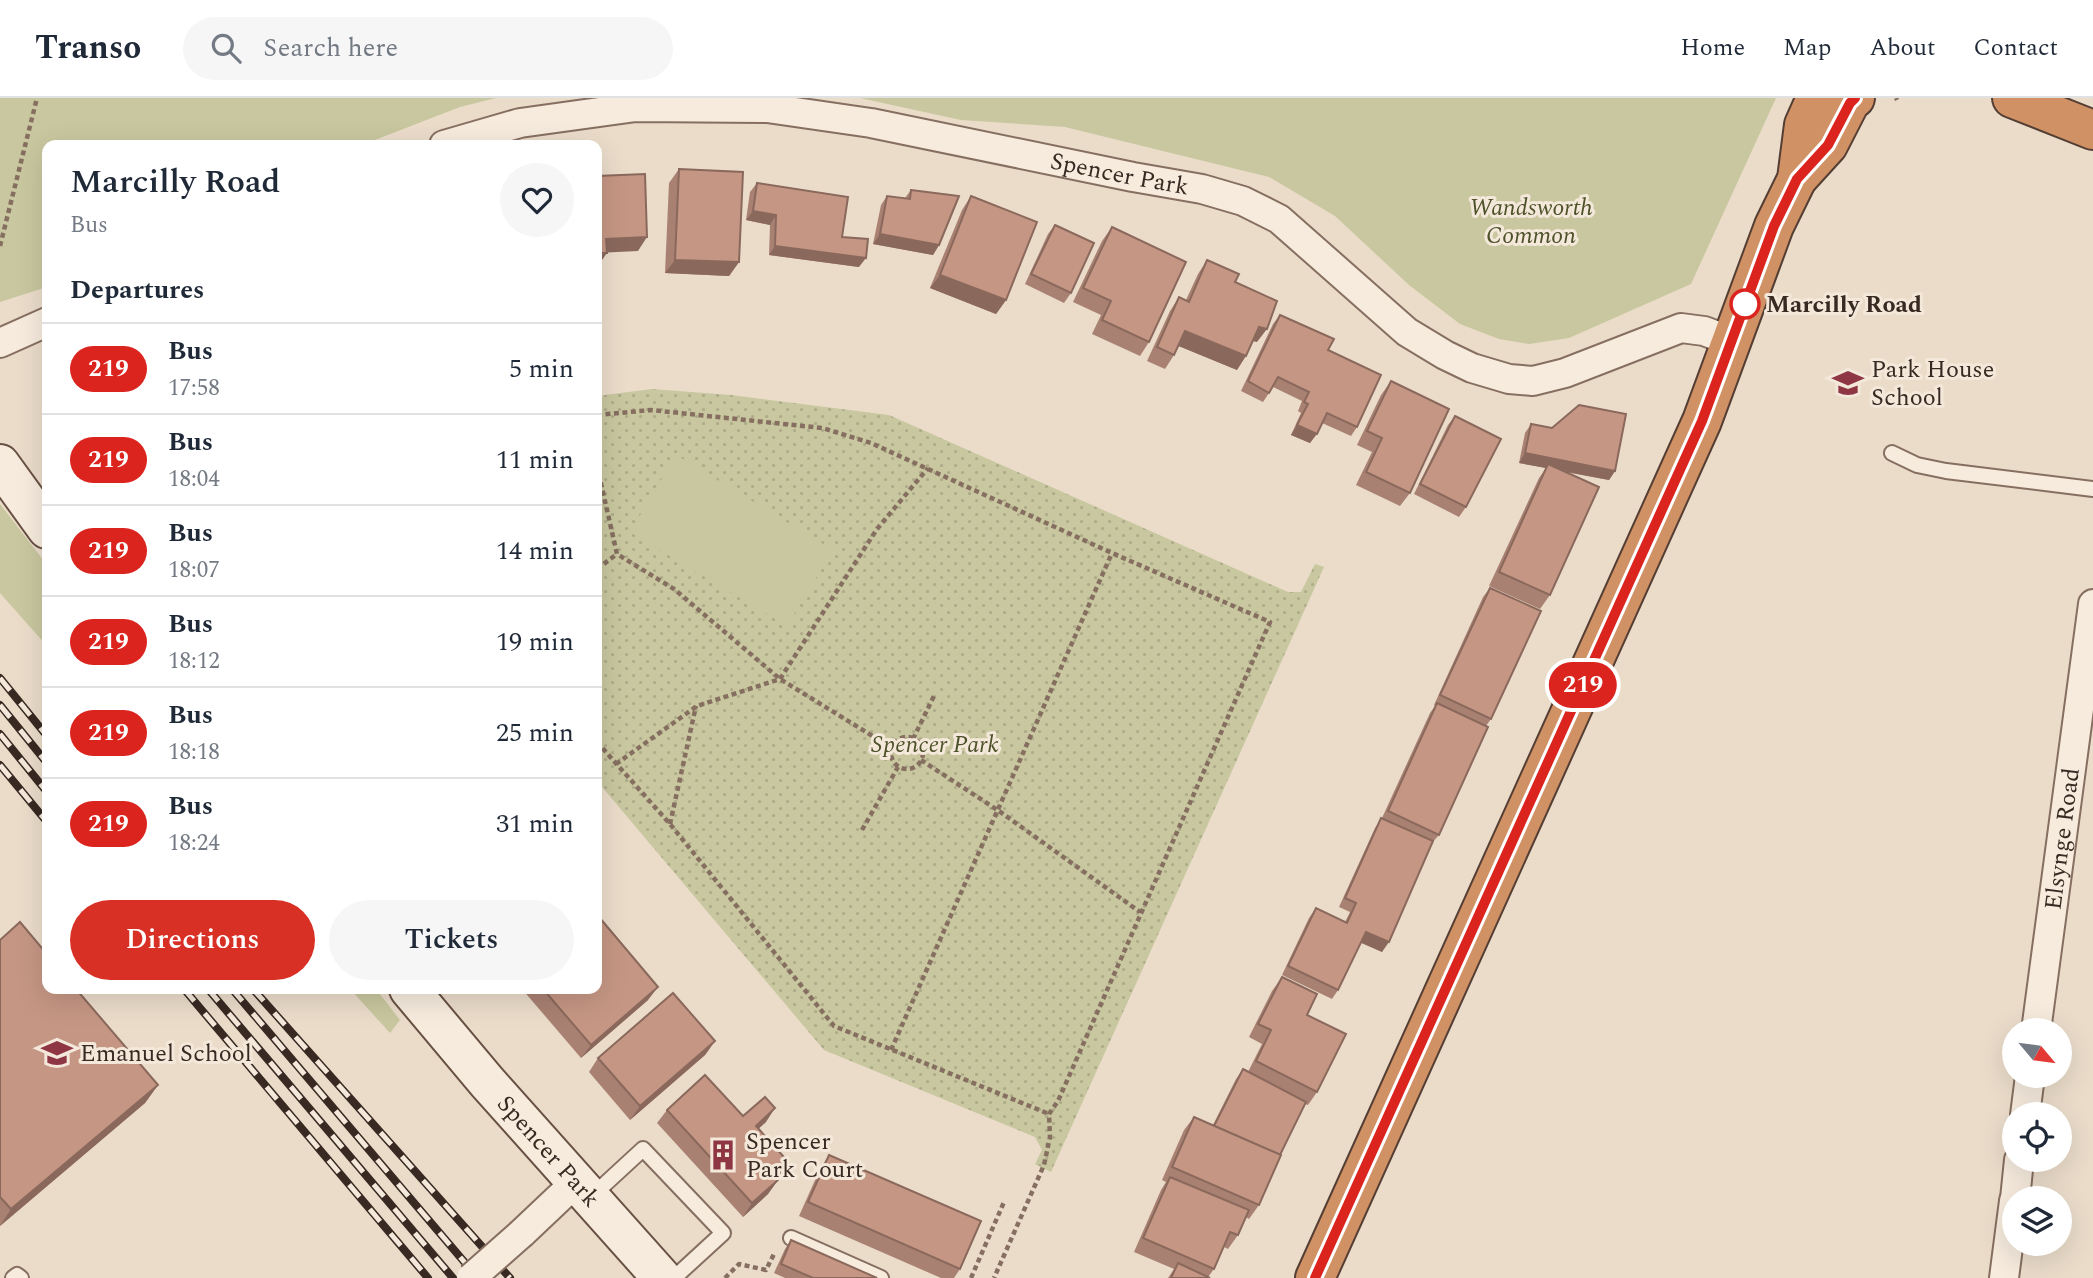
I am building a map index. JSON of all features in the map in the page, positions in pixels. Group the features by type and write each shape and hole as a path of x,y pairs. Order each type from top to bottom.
{"highway":[{"path":"1797,179 1804,125 1816,98"},
{"path":"1315,1278 1702,421 1774,226 1797,179 1828,145 1855,98"},
{"path":"2012,98 2093,130"}],"main road":[{"path":"0,464 42,522"},
{"name":"Spencer Park","path":"413,994 487,1082 662,1278"}],"street":[{"name":"Spencer Park","path":"461,140 520,123 636,107 767,108 871,123 1133,177 1202,188 1243,201 1279,219 1407,332 1472,368 1509,379 1533,381 1565,373 1681,328 1704,331 1731,341"},
{"path":"0,343 42,324"},
{"name":"Elsynge Road","path":"2038,1018 2093,604"},
{"path":"471,1278 522,1233 584,1189"},
{"path":"2004,1278 2007,1256"}],"lane":[{"path":"1892,453 1917,466 2093,489"},
{"path":"584,1189 643,1149 723,1233 674,1278"},
{"path":"791,1238 881,1278"},
{"path":"13,1278 17,1275 21,1278"}],"path":[{"path":"0,246 37,98"},
{"path":"602,415 651,410 822,428 871,443 1270,622 1058,1101 1049,1114 1050,1137 1044,1165 994,1278"},
{"path":"616,764 696,706 780,679 877,529 928,468"},
{"path":"602,488 617,554 674,589 780,679 892,748"},
{"path":"891,1050 1112,553"},
{"path":"602,565 617,554"},
{"path":"913,739 934,696"},
{"path":"670,824 696,706"},
{"path":"913,739 922,751 921,760 913,768 898,767 891,758 892,748 898,740 913,739"},
{"path":"602,748 670,824 834,1026 1049,1114"},
{"path":"921,760 999,811 1140,912"},
{"path":"862,830 898,767"},
{"path":"971,1278 1004,1202"},
{"path":"725,1278 739,1264 766,1270 779,1242 791,1238"}],"green space":[{"path":"0,98 496,98 460,107 375,140 42,140 42,289 0,302"},
{"name":"Wandsworth Common","path":"860,98 1776,98 1691,284 1569,338 1529,344 1499,339 1460,324 1409,285 1335,216 1269,177 1065,127 961,120"},
{"name":"Spencer Park","path":"652,389 731,395 889,415 1288,592 1301,592 1315,564 1324,567 1051,1172 1035,1164 1042,1150 1035,1137 824,1050 602,787 602,395"},
{"path":"676,455 833,550 787,626 630,532"},
{"path":"0,504 42,559 42,640 0,593"},
{"path":"355,994 380,994 400,1020 390,1033"}],"building":[{"path":"679,169 743,172 739,262 675,260"},
{"path":"645,174 647,237 606,239 607,253 602,253 602,176"},
{"path":"757,183 848,197 842,237 868,239 866,258 775,246 776,215 753,211"},
{"path":"911,190 959,196 939,245 880,234 887,196 910,199"},
{"path":"971,196 1037,222 1006,300 940,275"},
{"path":"1055,225 1094,243 1071,293 1031,274"},
{"path":"1112,227 1186,262 1149,342 1102,320 1111,301 1083,288"},
{"path":"1207,260 1239,274 1235,282 1277,301 1267,329 1259,327 1246,356 1185,331 1174,355 1157,347 1179,297 1189,302"},
{"path":"1280,315 1334,339 1328,350 1381,375 1357,427 1327,413 1317,434 1297,425 1308,404 1304,402 1309,392 1278,377 1269,393 1248,381"},
{"path":"1391,381 1449,409 1410,493 1366,472 1382,438 1367,431"},
{"path":"1579,405 1626,414 1615,471 1525,453 1531,424 1552,428"},
{"path":"1455,416 1501,439 1466,507 1420,484"},
{"path":"1548,464 1599,487 1550,595 1499,572"},
{"path":"1490,588 1541,611 1491,719 1440,695"},
{"path":"1437,703 1488,727 1439,835 1388,811"},
{"path":"1381,818 1433,841 1389,942 1366,932 1338,990 1288,966 1316,908 1347,923 1356,903 1345,898"},
{"path":"602,921 658,987 591,1045 547,994 602,994"},
{"path":"20,922 42,948 42,994 80,994 158,1085 11,1209 0,1197 0,940"},
{"path":"1282,977 1317,994 1307,1015 1346,1034 1317,1092 1256,1061 1271,1030 1258,1024"},
{"path":"673,993 715,1041 640,1106 598,1058"},
{"path":"1243,1069 1306,1102 1280,1155 1214,1126"},
{"name":"Spencer Park Court","path":"705,1075 743,1116 765,1097 775,1108 756,1126 784,1157 778,1180 752,1203 667,1110"},
{"path":"1194,1117 1281,1155 1259,1205 1172,1167"},
{"path":"829,1155 981,1221 960,1269 808,1202"},
{"path":"1170,1177 1249,1210 1238,1235 1230,1232 1214,1269 1143,1238"},
{"path":"791,1240 877,1278 813,1278 781,1264"},
{"path":"1178,1263 1210,1278 1171,1278"}],"railway":[{"path":"0,678 42,730"},
{"path":"0,705 42,757"},
{"path":"0,734 42,786"},
{"path":"0,765 42,816"},
{"path":"188,994 428,1278"},
{"path":"212,994 453,1278"},
{"path":"236,994 478,1278"},
{"path":"257,994 510,1278"}],"bus line":[{"name":"219","path":"1315,1278 1702,421 1774,226 1797,179 1828,145 1855,98"}],"place":[{"name":"Marcilly Road","path":"1745,304"},
{"name":"Park House School","path":"1848,383"},
{"name":"Emanuel School","path":"57,1053"},
{"name":"Spencer Park Court","path":"723,1155"}]}
